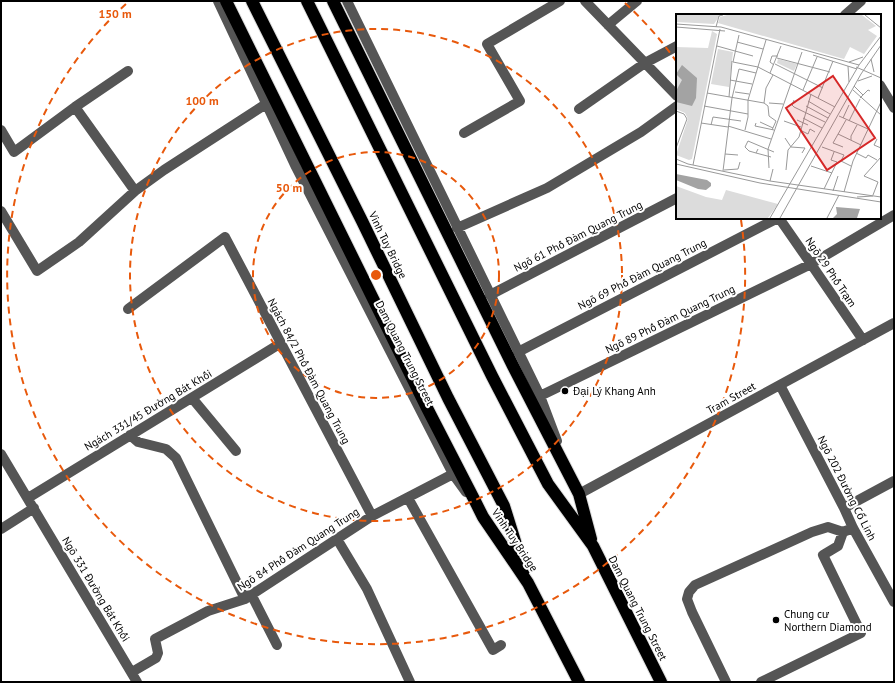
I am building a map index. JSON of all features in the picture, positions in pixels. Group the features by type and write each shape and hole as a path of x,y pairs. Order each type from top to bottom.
{"highway":[{"name":"Vinh Tuy Bridge","path":"226,1 427,408 484,517 528,583"},
{"name":"Vinh Tuy Bridge","path":"252,1 359,213 448,398 504,506 528,583"},
{"path":"307,1 492,376 548,484 593,546"},
{"path":"333,1 513,366 579,494 593,546"},
{"name":"Dam Quang Trung Street","path":"593,546 661,682"},
{"path":"528,583 579,682"}],"street":[{"name":"Dam Quang Trung Street","path":"218,1 296,167 453,474 484,517"},
{"path":"347,1 540,396 569,474"},
{"path":"464,133 520,101 487,44 560,1"},
{"path":"585,1 676,95"},
{"path":"608,25 637,1"},
{"path":"846,14 861,1"},
{"path":"579,109 645,63 676,47"},
{"path":"1,130 14,152 75,107 128,71"},
{"path":"881,87 894,108"},
{"path":"1,211 37,271 79,242 135,191 164,170 266,104"},
{"path":"75,107 135,191"},
{"path":"457,228 547,188 641,132 676,107"},
{"name":"Ngõ 61 Phố Đàm Quang Trung","path":"490,295 676,199"},
{"name":"Ngõ 89 Phố Đàm Quang Trung","path":"540,396 811,264 894,215"},
{"name":"Ngõ 69 Phố Đàm Quang Trung","path":"518,352 776,219"},
{"name":"Ngõ 29 Phố Trạm","path":"779,219 863,340"},
{"name":"Ngách 84/2 Phố Đàm Quang Trung","path":"128,309 225,237 372,516"},
{"name":"Tram Street","path":"579,494 894,323"},
{"name":"Ngách 331/45 Đường Bát Khối","path":"28,498 281,343"},
{"name":"Ngõ 202 Đường Cổ Linh","path":"780,385 853,528 894,602"},
{"path":"192,398 236,451"},
{"path":"130,435 138,442 166,449 176,458 248,596 277,645"},
{"name":"Ngõ 331 Đường Bát Khối","path":"1,454 137,682"},
{"name":"Ngõ 84 Phố Đàm Quang Trung","path":"132,672 156,658 158,653 155,639 208,611 248,596 372,516 453,474"},
{"path":"844,508 894,481"},
{"path":"408,498 493,650 501,645"},
{"path":"1,528 34,508"},
{"path":"726,682 692,612 687,599 689,592 695,585 812,532 828,527 843,532 853,528"},
{"path":"761,682 861,633 823,555 838,546 843,532"},
{"path":"337,539 367,589 410,682"}],"place":[{"name":"Đại Lý Khang Anh","path":"565,391"},
{"name":"Chung cư Northern Diamond","path":"776,620"}]}
